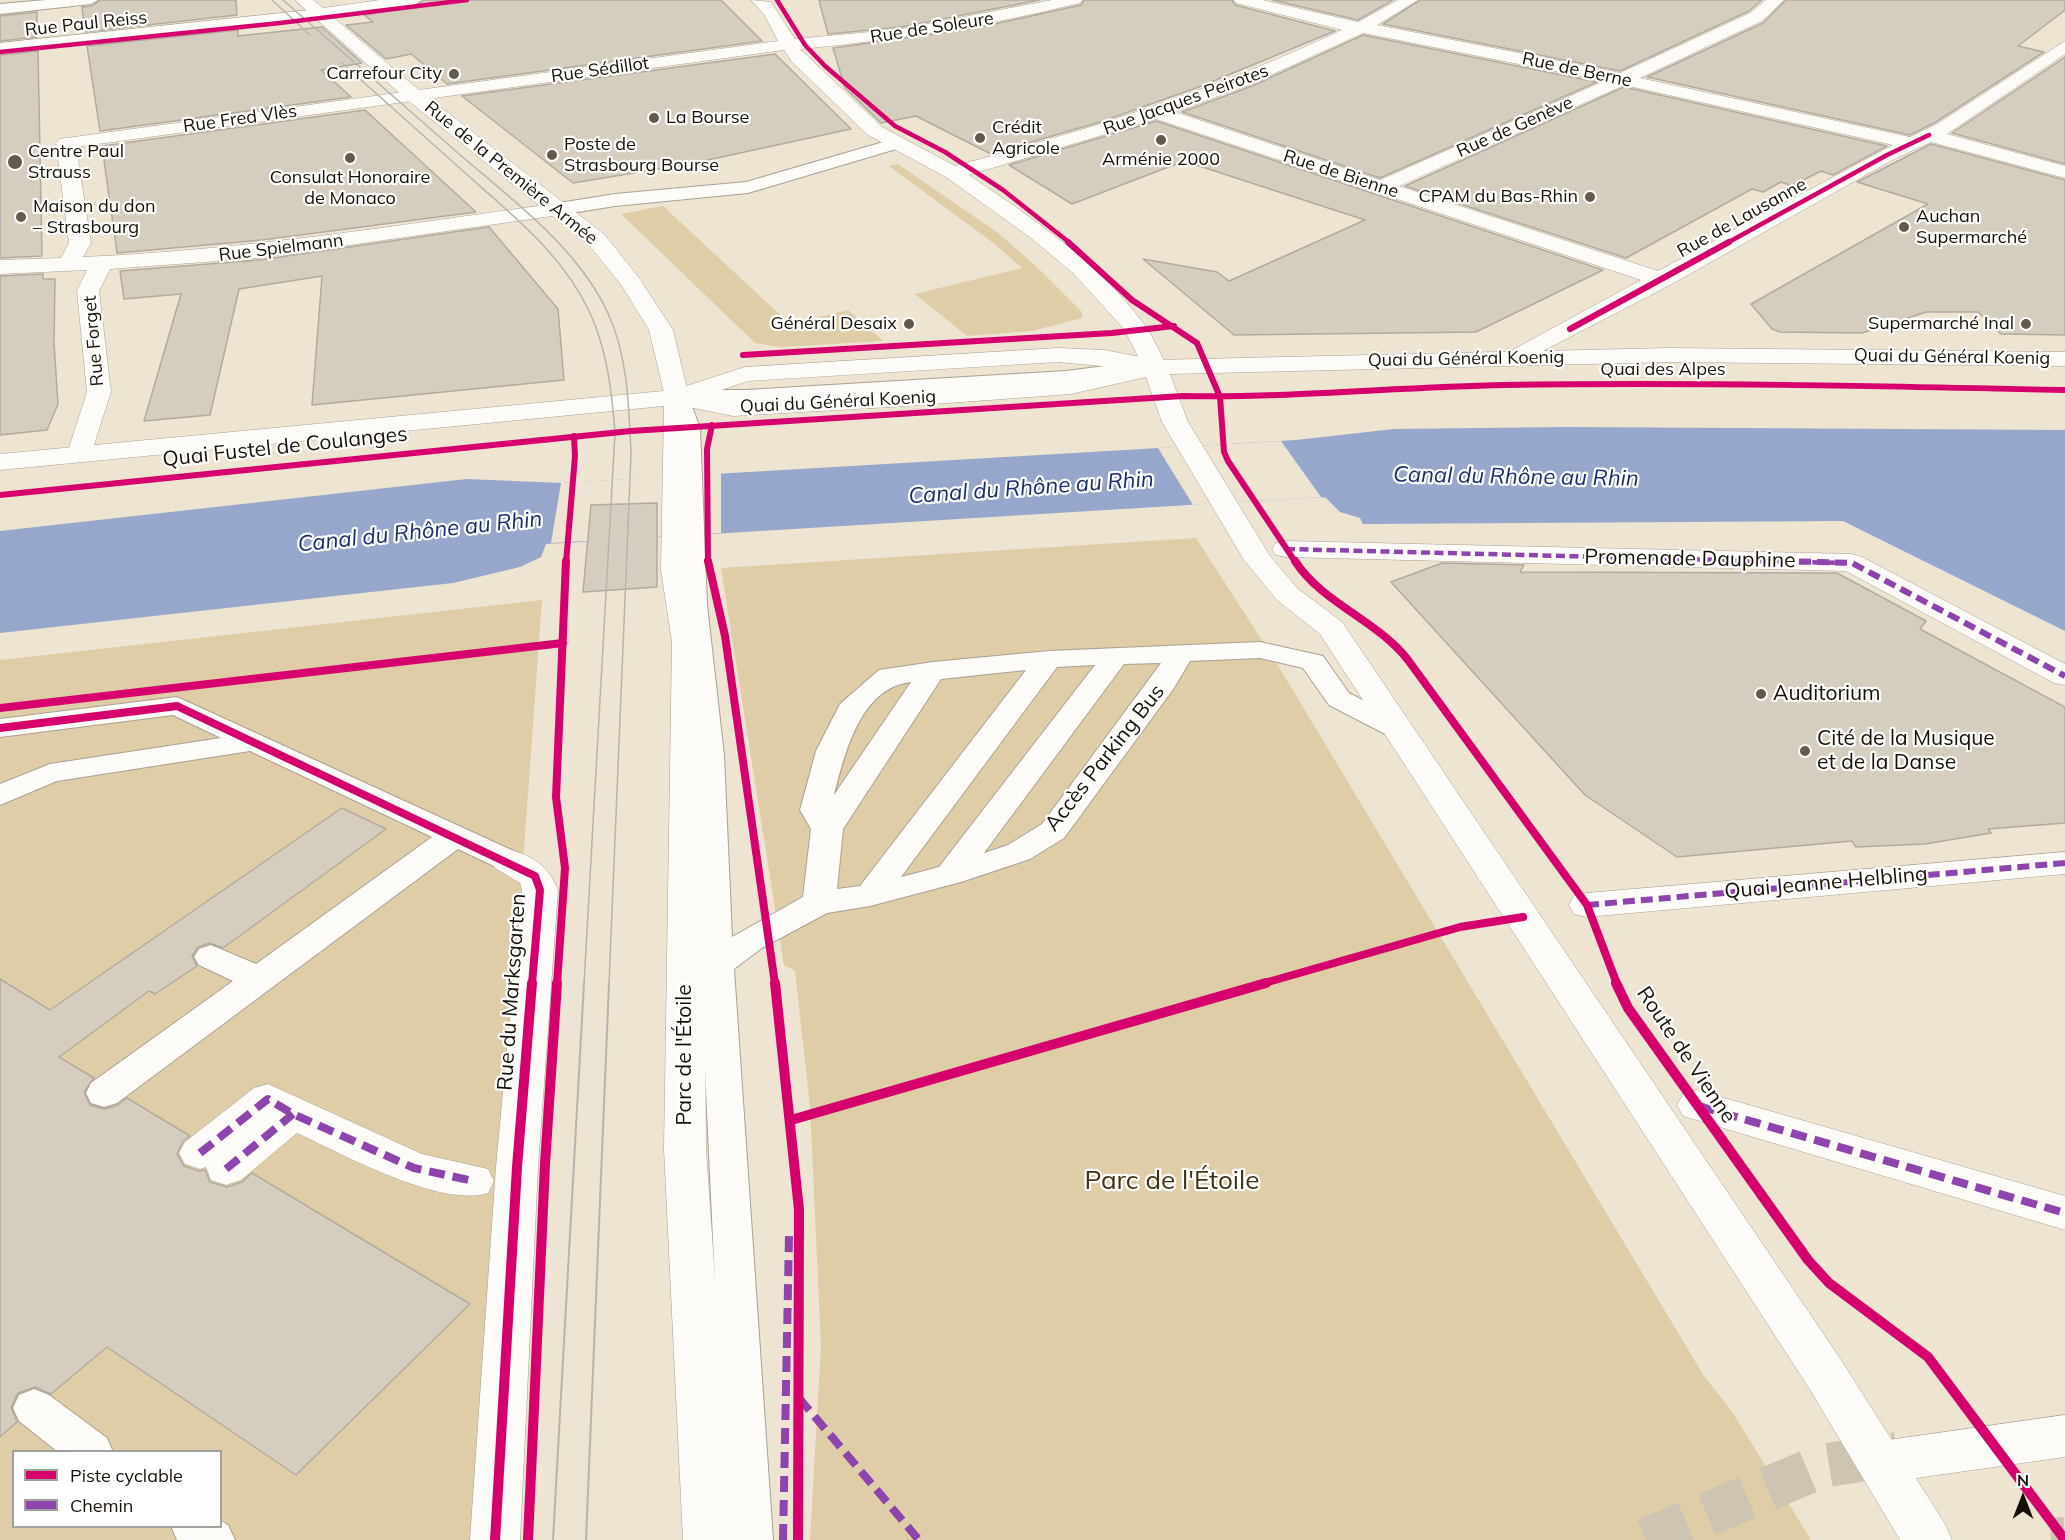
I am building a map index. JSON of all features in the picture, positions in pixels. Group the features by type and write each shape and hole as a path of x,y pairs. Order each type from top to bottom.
{"street":[{"name":"Rue de la Première Armée","path":"303,0 413,95 597,240 652,314 666,345 677,397 683,451"},
{"name":"Rue Paul Reiss","path":"0,48 319,14 414,0"},
{"path":"759,0 768,8 788,45 875,131 953,173 1039,233 1081,268 1134,326 1155,367 1164,398 1175,422 1258,560 1287,594 1331,628 1881,1462 1927,1540"},
{"name":"Rue de Soleure","path":"788,45 901,34 995,18 1074,0"},
{"name":"Rue de Berne","path":"1242,0 1334,23 1364,27 1920,139 2065,172"},
{"name":"Rue Jacques Peirotes","path":"953,173 1158,113 1260,75 1364,27 1410,0"},
{"name":"Rue de Genève","path":"1381,187 1756,17 1776,0"},
{"name":"Rue Sédillot","path":"413,95 788,45"},
{"name":"Rue de Lausanne","path":"1516,358 1920,139 2065,46"},
{"name":"Rue Fred Vlès","path":"68,265 80,243 66,143 413,95"},
{"name":"Rue de Bienne","path":"1158,113 1662,280"},
{"name":"Rue Spielmann","path":"0,267 168,260 303,246 559,209"},
{"name":"Rue Forget","path":"80,453 99,392 88,291 101,264"},
{"name":"Quai du Général Koenig","path":"677,397 745,374 757,373 1058,355 1105,357 1155,367"},
{"name":"Quai du Général Koenig","path":"677,397 733,408 907,399 1071,387 1155,367 1700,355 2065,359"},
{"name":"Quai Fustel de Coulanges","path":"0,462 677,397"},
{"name":"Parc de l'Étoile","path":"683,451 687,642 685,1149 708,1540"},
{"name":"Promenade Dauphine","path":"1286,549 1852,563 2065,676"},
{"name":"Rue du Marksgarten","path":"495,1540 517,1167 540,890 535,876 507,860"},
{"name":"Quai Jeanne Helbling","path":"1587,905 2065,863"},
{"path":"1697,1105 2065,1214"},
{"path":"213,1161 293,1114 414,1168 473,1181"},
{"path":"1881,1462 2065,1436"}],"lane":[{"path":"0,9 91,0"},
{"path":"559,209 615,200 748,187 897,143"},
{"path":"684,569 709,755 717,962 750,1540"},
{"name":"Accès Parking Bus","path":"827,829 815,810 831,751 854,704 889,676 1049,659 1260,650 1313,662 1339,699 1399,730"},
{"name":"Accès Parking Bus","path":"684,996 717,962 750,940 819,903 870,895 950,875 1019,852 1053,831 1164,682 1181,653"},
{"path":"950,875 1117,655"},
{"path":"870,895 1049,659"},
{"name":"Accès Parking Bus","path":"819,903 827,829 933,670"},
{"name":"Rue du Marksgarten","path":"3,734 177,706 507,860"},
{"path":"0,795 50,773 253,742"},
{"path":"104,1093 455,836"},
{"path":"211,957 258,980"},
{"path":"34,1408 89,1450"},
{"path":"194,1528 212,1540"}],"green space":[{"path":"898,164 998,233 1036,266 1082,312 1082,318 1032,331 967,336 915,294 1022,268 992,242 889,166"},
{"path":"663,206 790,324 848,310 883,341 780,347 755,343 621,214"},
{"name":"Parc de l'Étoile","path":"1196,538 1276,662 1704,1376 1733,1413 1811,1540 810,1540 821,1346 810,1106 795,971 784,965 721,568"},
{"path":"542,600 474,1540 0,1540 0,660"}],"water":[{"name":"Canal du Rhône au Rhin","path":"1567,427 2065,430 2065,631 1843,521 1363,524 1360,518 1340,512 1326,498 1321,497 546,544 541,557 520,567 453,583 0,633 0,531 467,479 561,483 1296,440 1394,429"}],"pier":[{"path":"1281,441 1321,497 1193,505 1158,448"},
{"path":"721,473 721,533 551,543 561,483"}],"building":[{"path":"100,0 236,0 237,15 85,32 82,7 92,6"},
{"path":"424,0 721,0 762,41 447,84 411,54 386,59 346,25 373,22 364,15 414,7"},
{"path":"819,0 1040,0 901,27 828,34"},
{"path":"1084,0 1232,0 1235,5 1335,31 1199,87 1103,121 991,154 916,116 881,123 845,88 833,48 976,28 1081,5"},
{"path":"1272,0 1393,0 1358,20"},
{"path":"1420,0 1762,0 1749,11 1620,71 1383,24"},
{"path":"1786,0 2065,0 2065,10 2018,46 2044,52 1936,122 1910,135 1647,77 1763,23"},
{"path":"37,12 37,37 0,41 0,16"},
{"path":"322,27 362,63 321,70 351,97 100,131 87,46 238,30 238,36"},
{"path":"1363,35 1597,82 1380,178 1182,112 1252,86"},
{"path":"38,51 42,256 0,258 0,55"},
{"name":"La Bourse","path":"775,54 851,129 689,164 573,183 462,96"},
{"path":"2065,57 2065,164 1952,133"},
{"path":"1624,87 1887,146 1833,175 1821,171 1792,186 1781,182 1763,192 1752,189 1626,258 1405,186"},
{"path":"365,110 476,212 262,240 117,253 102,146"},
{"path":"1156,121 1603,270 1476,332 1234,335 1143,259 1217,272 1229,281 1365,220 1184,161 1072,204 1009,165"},
{"path":"1931,144 2065,180 2065,335 2001,334 1978,312 1926,312 1862,333 1780,332 1772,329 1751,304 1928,204 1857,182"},
{"path":"489,227 558,309 564,380 312,405 322,276 239,289 210,415 144,421 181,294 124,299 120,271 259,260"},
{"path":"43,274 43,279 55,279 54,343 58,404 47,430 0,435 0,276"},
{"path":"657,503 657,587 583,592 591,505"},
{"name":"Cité de la Musique et de la Danse","path":"1442,563 1524,565 1520,572 1837,573 1926,621 1920,629 2065,707 2065,823 1988,829 1991,833 1925,844 1856,847 1852,841 1677,857 1585,795 1391,582"},
{"path":"342,808 386,829 223,948 210,943 198,947 192,956 197,966 155,994 149,991 59,1057 94,1078 84,1092 90,1105 105,1109 118,1105 127,1098 190,1136 183,1141 177,1154 184,1166 199,1171 205,1170 210,1182 227,1187 242,1182 252,1173 470,1304 296,1475 107,1347 51,1394 35,1387 18,1393 11,1407 17,1422 0,1437 0,979 50,1010"}],"tunnel":[{"path":"1646,1540 1822,1466 1897,1454"},
{"path":"2051,1540 2065,1539"}],"tram line":[{"path":"272,0 310,35"},
{"path":"283,0 541,225 578,265 594,287 614,328 626,381 631,454 609,984"},
{"path":"341,62 517,219 551,253 579,292 596,327 605,356 615,433 584,984"},
{"path":"553,1540 584,983"},
{"path":"586,1540 609,983"}],"marked path":[{"path":"1286,549 1852,563 2065,676"},
{"path":"1587,905 2065,863"},
{"path":"200,1153 268,1099 293,1114 414,1168 473,1181"},
{"path":"1699,1106 2065,1213"},
{"path":"226,1169 293,1114"},
{"path":"783,1540 789,1236"},
{"path":"799,1398 919,1540"}],"cycle path":[{"path":"0,52 280,23 467,0"},
{"name":"Route de Vienne","path":"777,0 805,45 825,66 895,126 945,152 1003,190 1083,253 1132,300 1197,343 1220,397 1224,452 1228,461 1305,577 1393,641 1408,660 1587,905 1613,977 1628,1008 1808,1260 1829,1283 1928,1357 2065,1540"},
{"path":"1570,329 1887,155 1929,135"},
{"path":"743,355 1112,333 1174,326"},
{"name":"Quai des Alpes","path":"0,495 631,431 1183,396 1303,395 1464,386 1574,384 2065,390"},
{"path":"712,425 707,449 708,567 725,636 758,881 779,1010 799,1210 798,1540"},
{"path":"528,1540 545,1164 565,868 556,797 565,578 575,456 574,436"},
{"path":"0,708 563,643"},
{"path":"0,728 177,706 535,876 540,890 517,1167 495,1540"},
{"path":"791,1120 1460,927 1523,917"}],"place":[{"name":"Carrefour City","path":"454,74"},
{"name":"La Bourse","path":"654,118"},
{"name":"Crédit Agricole","path":"980,138"},
{"name":"Arménie 2000","path":"1161,140"},
{"name":"Poste de Strasbourg Bourse","path":"552,155"},
{"name":"Consulat Honoraire de Monaco","path":"350,158"},
{"name":"Centre Paul Strauss","path":"15,162"},
{"name":"CPAM du Bas-Rhin","path":"1590,197"},
{"name":"Maison du don – Strasbourg","path":"21,217"},
{"name":"Auchan Supermarché","path":"1904,227"},
{"name":"Général Desaix","path":"909,324"},
{"name":"Supermarché Inal","path":"2026,324"},
{"name":"Auditorium","path":"1761,694"},
{"name":"Cité de la Musique et de la Danse","path":"1805,751"}]}
